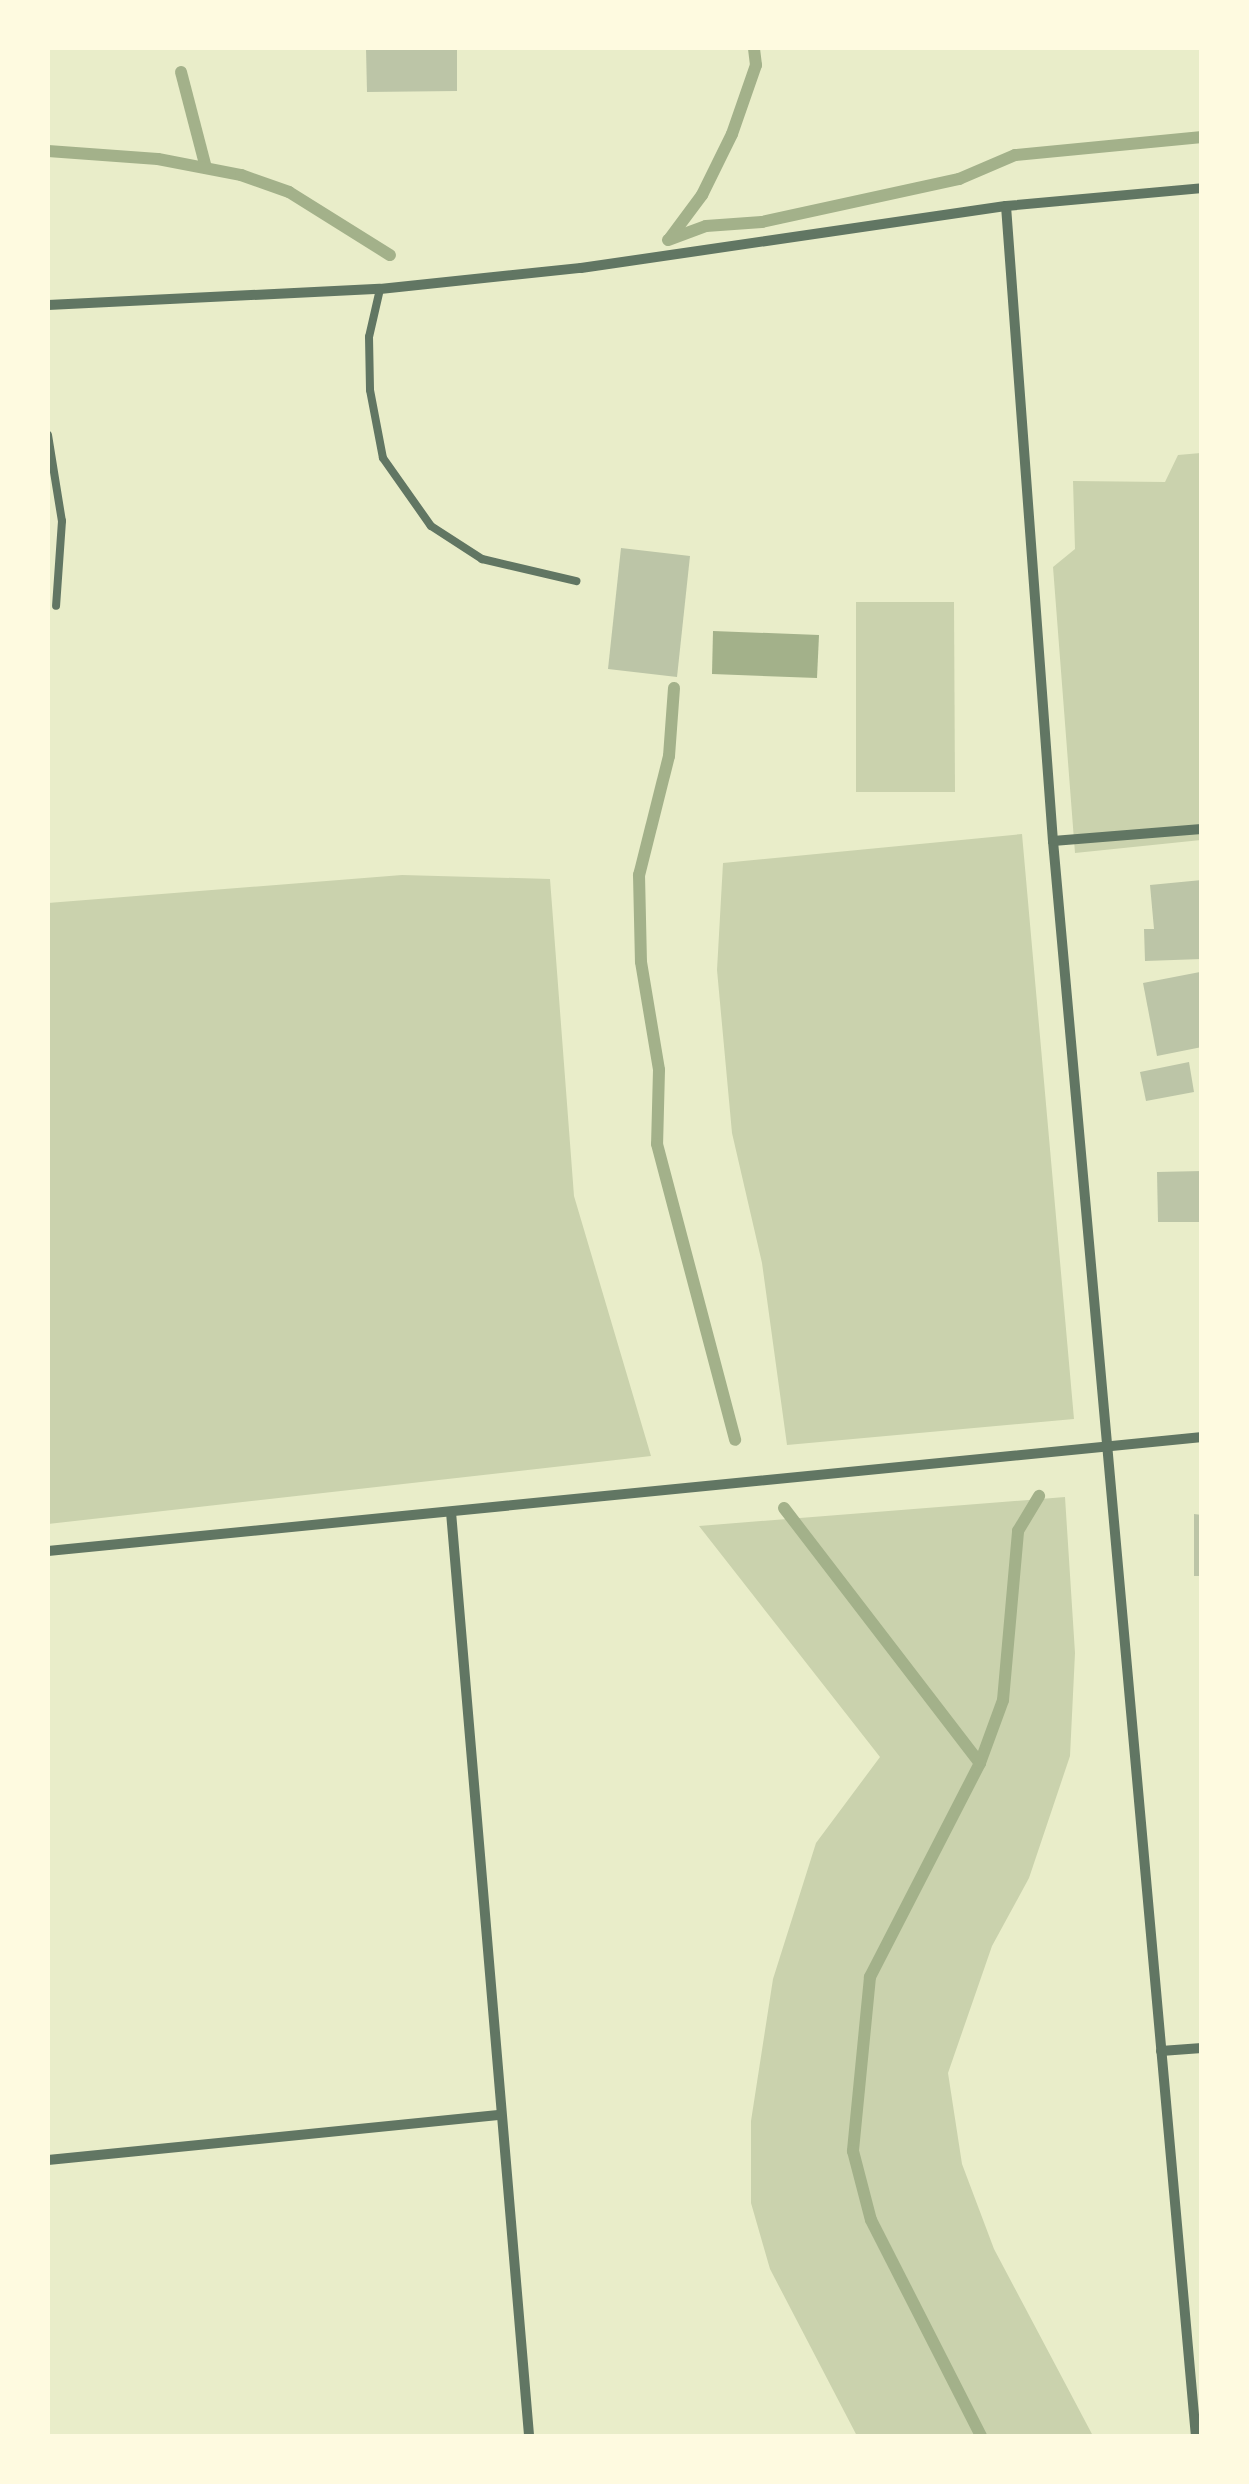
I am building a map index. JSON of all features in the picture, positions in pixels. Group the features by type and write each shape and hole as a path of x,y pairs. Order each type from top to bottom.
{"street":[{"path":"48,306 380,289 581,268 1006,206 1202,188"},
{"path":"1006,206 1052,841 1196,2436"},
{"path":"1052,841 1202,828"},
{"path":"48,1551 1202,1437"},
{"path":"451,1512 529,2436"},
{"path":"1161,2051 1202,2048"},
{"path":"48,2160 502,2115"}],"lane":[{"path":"380,289 369,355 383,458 431,526 482,558 576,581"},
{"path":"48,434 62,521 56,606"}],"shaded area":[{"path":"1201,453 1201,840 1075,853 1053,567 1075,549 1073,481 1165,482 1178,455"},
{"path":"856,602 954,602 955,792 856,792"},
{"path":"713,631 819,635 817,678 712,674"},
{"path":"1022,834 1074,1419 787,1445 762,1263 732,1133 717,970 723,863"},
{"path":"402,875 550,879 574,1196 651,1456 48,1524 48,903"},
{"path":"1065,1497 1075,1653 1070,1756 1029,1878 992,1946 948,2073 962,2164 994,2249 1093,2436 857,2436 770,2269 751,2203 751,2121 773,1979 816,1843 880,1757 699,1526"}],"building":[{"path":"366,48 457,48 457,91 367,92"},
{"path":"621,548 690,556 677,677 608,669"},
{"path":"1202,880 1202,959 1145,961 1144,929 1154,929 1150,885"},
{"path":"1200,972 1202,1047 1157,1056 1143,983"},
{"path":"1189,1062 1194,1092 1146,1101 1140,1072"},
{"path":"1202,1171 1202,1222 1158,1222 1157,1172"},
{"path":"1194,1514 1202,1515 1202,1576 1194,1576"}],"waterway":[{"path":"670,238 702,195 732,134 756,65 754,48"},
{"path":"181,72 206,168"},
{"path":"668,240 706,226 762,222 959,179 1015,155 1202,137"},
{"path":"48,151 158,159 241,175 289,192 390,255"},
{"path":"674,688 669,756 639,875 641,962 659,1070 657,1144 735,1440"},
{"path":"980,1763 1003,1700 1018,1531 1039,1496"},
{"path":"784,1508 980,1763 870,1977 853,2151 871,2220 981,2436"}]}
